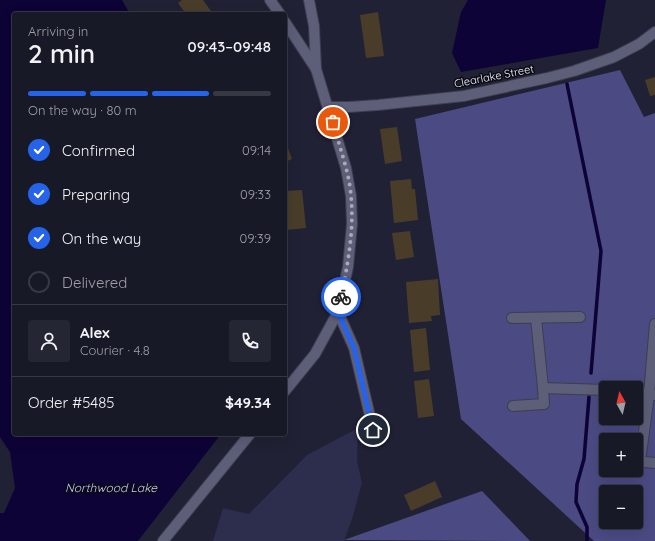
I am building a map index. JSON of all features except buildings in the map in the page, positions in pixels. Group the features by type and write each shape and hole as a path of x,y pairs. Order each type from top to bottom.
{"street":[{"path":"270,0 279,12"},
{"path":"287,389 315,354 338,312 348,267 351,238 351,196 346,168 316,69 314,26 309,0"},
{"path":"287,25 316,69"},
{"name":"Clearlake Street","path":"328,107 378,105 464,96 540,80 574,71 614,57 639,44 655,32"},
{"path":"338,312 354,348 373,430"},
{"path":"512,318 580,317"},
{"path":"513,406 544,404 536,318"},
{"path":"643,437 652,395 655,324"},
{"path":"543,388 599,390"},
{"path":"163,541 248,436"},
{"path":"643,462 655,463"}],"shaded area":[{"path":"620,70 644,117 655,113 655,541 594,541 461,419 415,119"},
{"path":"358,428 357,461 362,483 344,541 213,541 223,508 249,514 307,455"},
{"path":"482,491 530,541 344,540"}],"water":[{"name":"Northwood Lake","path":"0,0 122,0 129,12 12,12 12,436 219,436 138,541 0,541 0,513 4,513 15,488 10,452 0,437"},
{"path":"468,0 606,0 598,48 461,72 452,53 461,12"}],"waterway":[{"path":"567,84 601,251 591,373"},
{"path":"587,541 587,527 576,502 577,484 584,459 589,397"}],"way so far":[{"path":"333,122 346,168 351,196 351,238 348,267 341,297"}],"route":[{"path":"341,297 338,312 354,348 373,430"}]}
